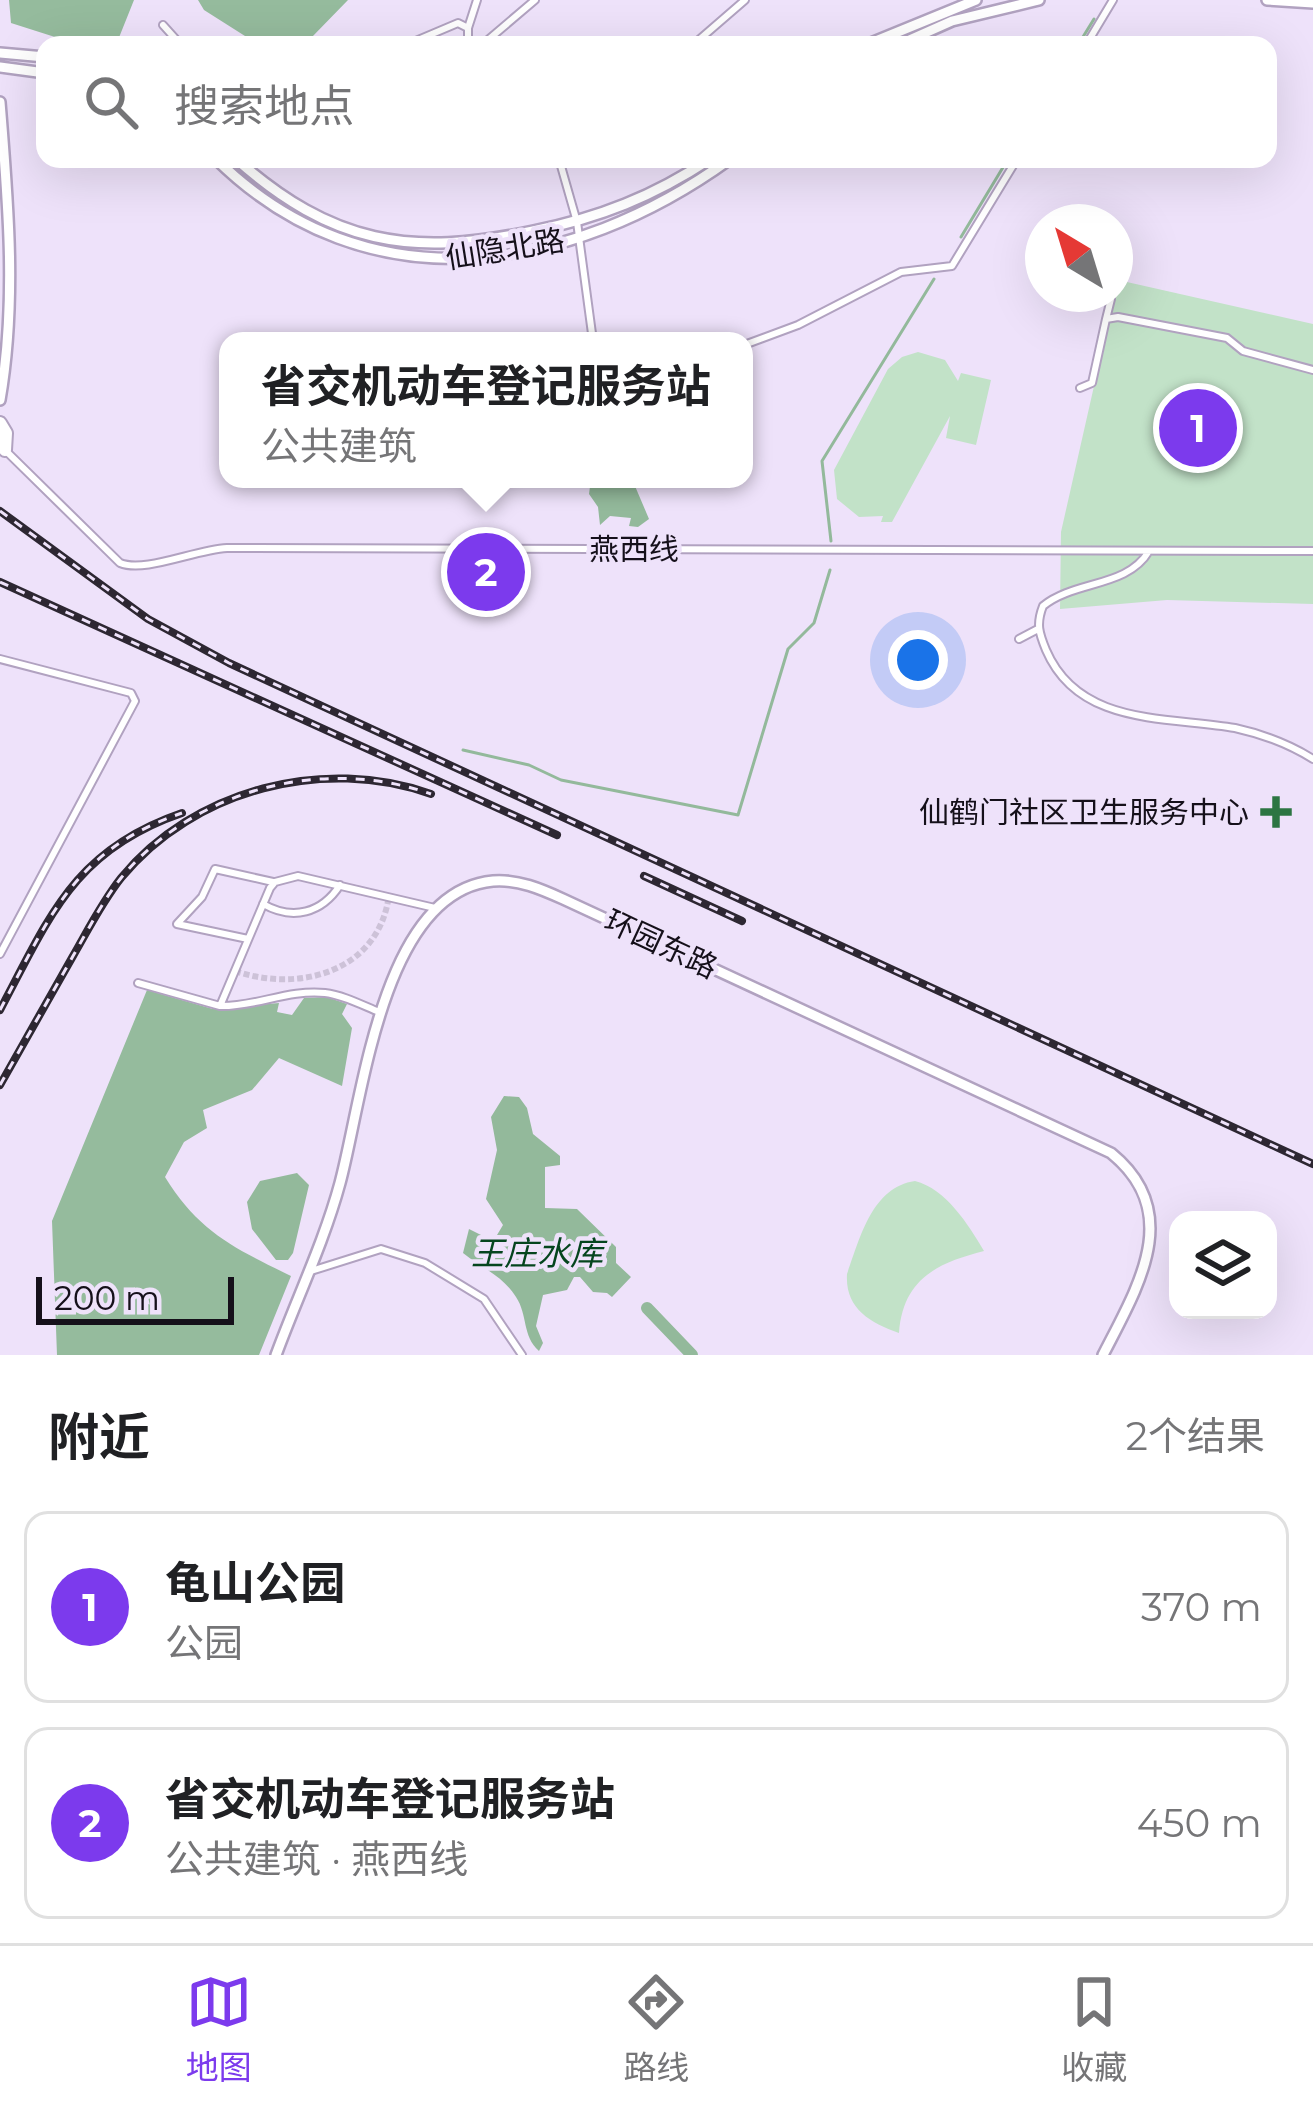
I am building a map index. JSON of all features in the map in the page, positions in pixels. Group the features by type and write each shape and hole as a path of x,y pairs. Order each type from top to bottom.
{"highway":[{"path":"0,423 6,433 5,451"},
{"path":"0,435 6,437 5,451"}],"main road":[{"path":"888,36 976,0"},
{"path":"918,36 952,21 1039,0"},
{"path":"1267,0 1313,3"},
{"path":"0,52 36,56"},
{"path":"0,67 36,72"},
{"path":"0,102 10,259 0,400"},
{"name":"仙隐北路","path":"226,168 292,219 338,240 388,255 452,260 579,238 666,200 716,168"},
{"name":"仙隐北路","path":"247,168 316,215 409,244 484,241 577,222 646,196 694,168"},
{"name":"环园东路","path":"435,908 476,884 508,880 537,887 1111,1153 1140,1187 1151,1237 1141,1276 1103,1355"},
{"path":"280,1354 337,1194 382,1014 403,958 435,908"}],"street":[{"path":"468,36 477,0"},
{"path":"493,36 535,0"},
{"path":"704,36 746,0"},
{"path":"1091,36 1113,0"},
{"path":"427,36 458,23 468,28"},
{"path":"163,25 173,36"},
{"path":"562,168 577,222 592,332"},
{"path":"753,342 798,326 901,272 952,266 1012,168"},
{"path":"1080,388 1092,383 1108,312"},
{"path":"1106,319 1118,317 1219,336 1244,351 1313,370"},
{"name":"燕西线","path":"5,451 120,563 133,568 200,549 227,548 1313,551"},
{"path":"1149,550 1130,573 1053,597 1043,606 1038,629 1051,661 1096,702 1115,711 1147,720 1250,732 1313,759"},
{"path":"1019,639 1038,629"},
{"path":"0,658 130,693 135,700 0,954"},
{"path":"248,939 177,924 202,897 215,869 274,882 298,876 435,908"},
{"path":"220,1006 274,882"},
{"path":"263,904 289,914 309,911 327,901 340,885"},
{"path":"138,982 220,1006 322,993 382,1014"},
{"path":"308,1273 381,1249 425,1263 484,1300 522,1355"}],"shaded area":[{"path":"9,0 134,0 120,36 52,36 11,23"},
{"path":"198,0 348,0 313,36 245,36 204,10"},
{"path":"1133,283 1313,324 1313,604 1167,600 1060,609 1061,532 1111,312 1133,312"},
{"path":"918,352 945,360 958,381 961,373 991,380 976,445 946,438 950,416 892,522 881,522 883,516 859,517 837,499 834,470 888,369"},
{"path":"147,990 213,1009 279,1003 277,1012 292,1015 304,998 327,997 347,1004 342,1014 352,1028 342,1086 279,1058 252,1090 203,1110 207,1128 184,1142 165,1177 191,1212 219,1237 291,1276 259,1355 57,1355 52,1221"},
{"path":"915,1181 946,1200 984,1251 951,1261 925,1276 907,1299 899,1333 861,1312 850,1296 847,1274 878,1204 900,1185"}],"water":[{"path":"590,488 636,488 649,519 638,527 629,526 631,518 610,516 600,525 598,507"},
{"name":"王庄水库","path":"504,1096 519,1097 533,1134 560,1156 560,1165 545,1167 545,1208 577,1209 616,1247 616,1263 631,1277 612,1297 593,1292 580,1277 574,1277 567,1290 543,1295 536,1326 543,1343 539,1351 511,1290 463,1253 469,1229 485,1237 497,1235 503,1225 486,1199 497,1150 491,1117"},
{"path":"297,1173 309,1185 293,1253 288,1260 276,1260 252,1229 247,1202 260,1181"}],"waterway":[{"path":"1084,36 1094,19"},
{"path":"961,237 1003,168"},
{"path":"831,541 822,461 934,279"},
{"path":"463,750 529,765 561,780 738,815 788,649 814,623 830,570"},
{"path":"647,1308 692,1355"}],"tunnel":[{"path":"235,971 285,979 332,970 353,959 370,942 389,895"}],"railway":[{"path":"0,511 148,619 229,663 1313,1164"},
{"path":"0,582 557,835"},
{"path":"0,1085 114,887 151,847 185,822 223,802 305,780 390,783 431,794"},
{"path":"0,1010 51,916 90,867 145,828 182,813"},
{"path":"644,876 742,921"}],"place":[{"name":"龟山公园","path":"1198,428"},
{"name":"省交机动车登记服务站","path":"486,572"},
{"name":"仙鹤门社区卫生服务中心","path":"1276,812"}]}
